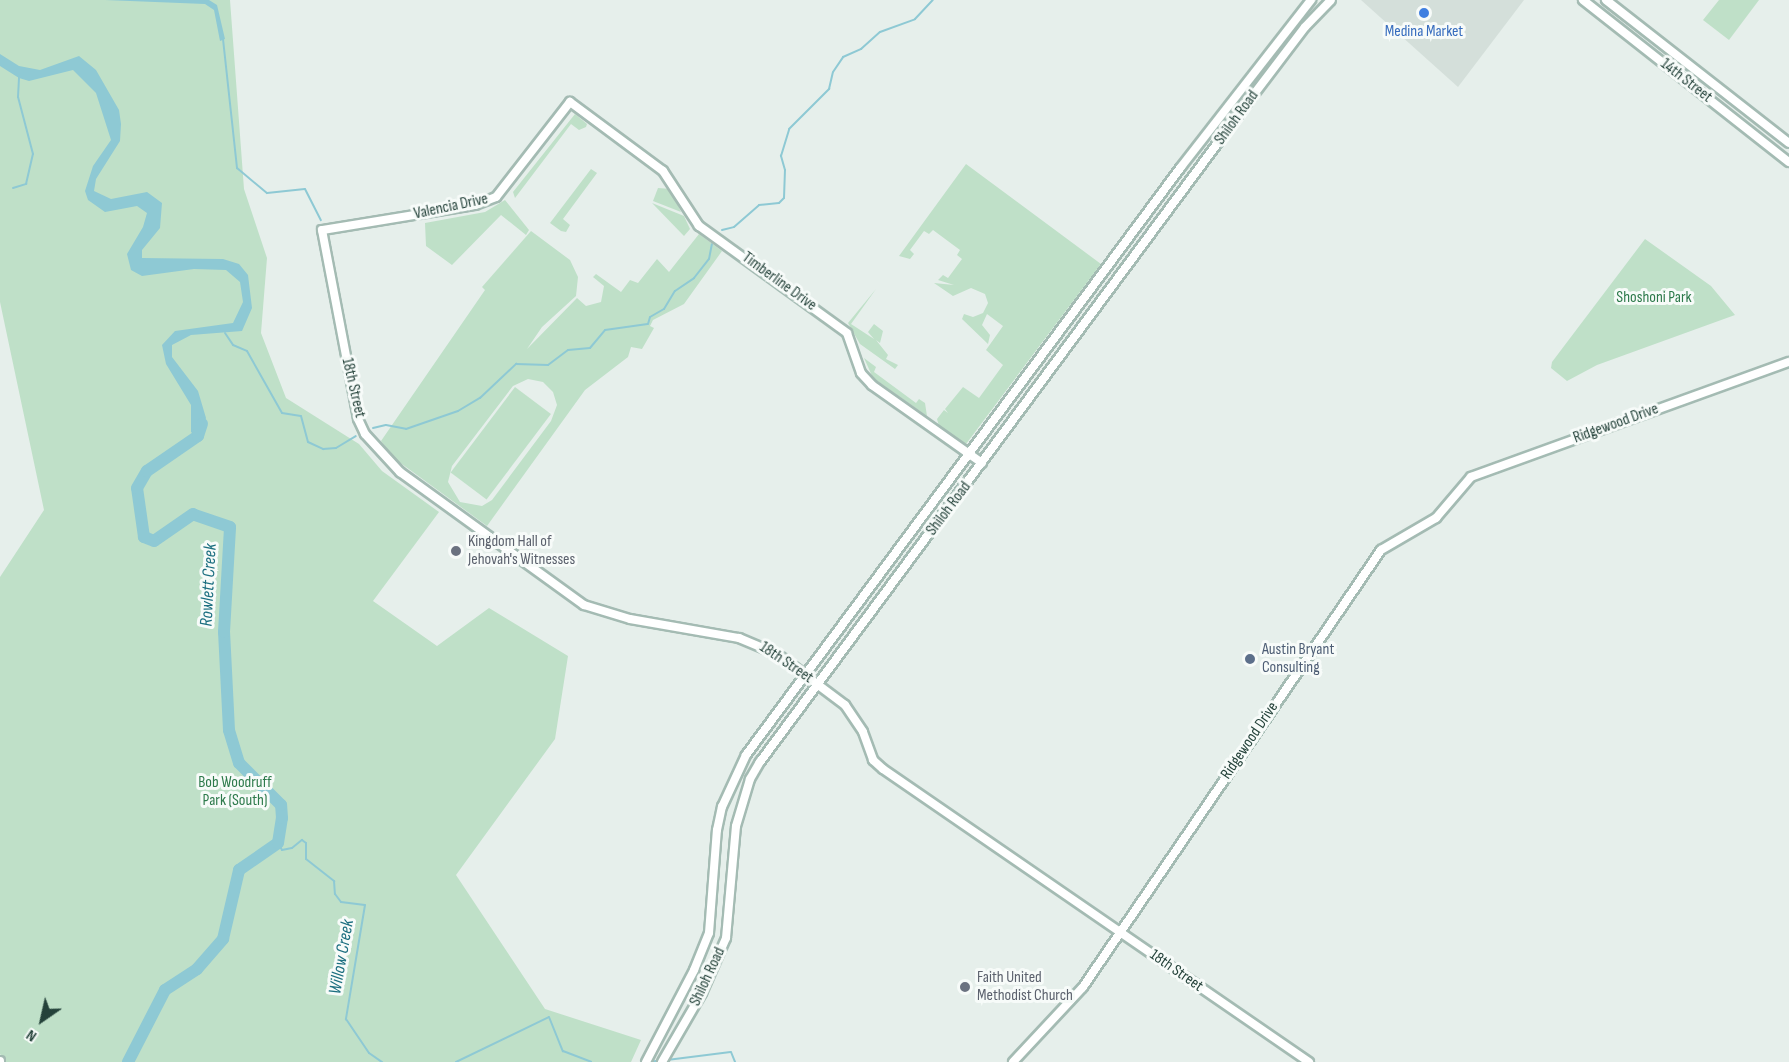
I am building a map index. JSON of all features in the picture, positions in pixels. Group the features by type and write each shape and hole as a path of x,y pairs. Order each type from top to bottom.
{"street":[{"name":"Shiloh Road","path":"646,1062 709,933 717,830 736,771 1280,34 1311,0"},
{"name":"Shiloh Road","path":"662,1062 712,972 726,938 733,841 750,778 817,684 1245,106 1305,27 1331,0"},
{"name":"14th Street","path":"1582,0 1789,162"},
{"name":"14th Street","path":"1606,0 1789,143"},
{"path":"1627,35 1636,23"},
{"name":"Timberline Drive","path":"570,102 663,171 699,226 847,333 861,373 872,385 982,464"},
{"name":"Valencia Drive","path":"322,230 475,205 496,197 570,102"},
{"name":"18th Street","path":"322,230 358,419 371,442 400,472 547,582 584,605 630,619 753,641 805,675 855,717 873,760 883,769 1309,1062"},
{"name":"Ridgewood Drive","path":"1013,1062 1070,1004 1381,550 1436,518 1470,477 1789,362"}],"shaded area":[{"path":"1361,0 1524,0 1458,87"}],"green space":[{"name":"Bob Woodruff Park (South)","path":"0,0 230,0 244,189 267,258 261,333 286,398 359,444 382,471 439,512 373,601 437,646 489,608 568,656 555,739 456,875 545,1009 641,1040 631,1062 6,1062 0,1054 0,577 44,510 0,302"},
{"path":"1719,0 1759,0 1729,40 1703,20"},
{"path":"575,114 587,124 586,127 579,130 571,124 515,198 513,192"},
{"path":"966,164 1101,264 966,444 939,426 937,419 944,410 948,413 945,409 963,387 979,398 1003,365 986,350 1003,326 987,314 982,325 990,335 988,344 962,319 964,314 973,317 983,313 988,303 985,294 971,288 953,296 934,283 954,285 938,280 943,275 948,278 962,259 957,255 960,250 933,230 929,234 924,231 910,250 914,254 910,259 899,256"},
{"path":"591,169 597,173 563,219 570,225 566,232 561,231 550,223"},
{"path":"658,188 671,189 681,212 653,201"},
{"path":"505,200 529,230 526,235 501,215 452,265 426,246 425,223 485,212"},
{"path":"652,203 684,216 690,229 684,236"},
{"path":"531,231 570,260 578,277 576,296 542,327 527,349 577,298 586,306 601,302 604,286 593,277 596,274 621,292 630,280 638,283 657,259 669,272 699,234 722,251 684,304 653,320 650,326 654,328 642,349 631,347 628,357 585,390 487,526 395,459 381,441 485,290 482,287","holes":["528,379 543,382 553,392 557,405 551,421 492,500 482,506 460,502 448,482 452,466 513,386"]},
{"name":"Shoshoni Park","path":"1645,239 1711,286 1735,315 1597,365 1567,381 1551,368 1552,362"},
{"path":"876,289 851,324 874,339 868,332 874,324 883,331 880,343 876,340 888,355 886,359 898,365 895,369 860,344 848,323"},
{"path":"864,358 876,367 874,372 916,403 919,399 925,403 927,416 873,378"},
{"path":"515,387 551,414 487,500 451,472"}],"water":[{"path":"105,0 209,0 217,5 225,39 220,41 214,10 205,4"},
{"path":"0,54 19,66 40,70 79,56 96,70 119,110 121,124 120,141 96,179 94,191 111,199 147,192 162,203 160,228 142,250 142,258 223,259 239,264 248,275 252,308 242,331 191,335 172,345 172,357 198,391 206,418 199,439 191,432 191,405 166,364 162,345 175,331 233,323 243,302 240,282 226,270 194,269 142,276 131,270 127,254 143,227 147,213 137,206 105,212 88,200 85,191 93,166 111,140 96,93 73,70 29,81 19,78 0,66"}],"waterway":[{"path":"722,230 734,227 759,205 779,203 784,198 785,170 781,156 789,129 829,89 833,72 843,57 861,49 880,32 915,19 933,0"},
{"path":"223,39 237,168 267,193 305,189 321,220"},
{"path":"13,188 26,184 33,154 18,97 19,77"},
{"path":"373,428 386,425 406,429 458,411 480,398 516,364 548,365 568,350 590,348 605,330 648,324 650,317 664,309 675,291 694,278 709,259 712,244"},
{"path":"225,333 233,345 247,351 282,413 301,416 308,442 323,449 336,448 356,436"},
{"name":"Rowlett Creek","path":"128,1062 165,990 197,969 223,939 239,870 278,843 282,818 281,805 239,763 229,730 224,632 230,527 193,514 154,541 144,537 137,488 147,471 198,436 202,424"},
{"name":"Willow Creek","path":"278,843 282,850 292,848 302,840 306,843 306,859 334,881 335,894 341,902 365,905 346,1019 369,1053 382,1062"},
{"name":"Willow Creek","path":"456,1062 549,1017 563,1051 591,1062"},
{"name":"Willow Creek","path":"667,1060 731,1052 735,1062"},
{"name":"Willow Creek","path":"649,1062 661,1060"}],"place":[{"name":"Medina Market","path":"1424,13"},
{"name":"Kingdom Hall of Jehovah's Witnesses","path":"456,551"},
{"name":"Austin Bryant Consulting","path":"1250,659"},
{"name":"Faith United Methodist Church","path":"965,987"}]}
